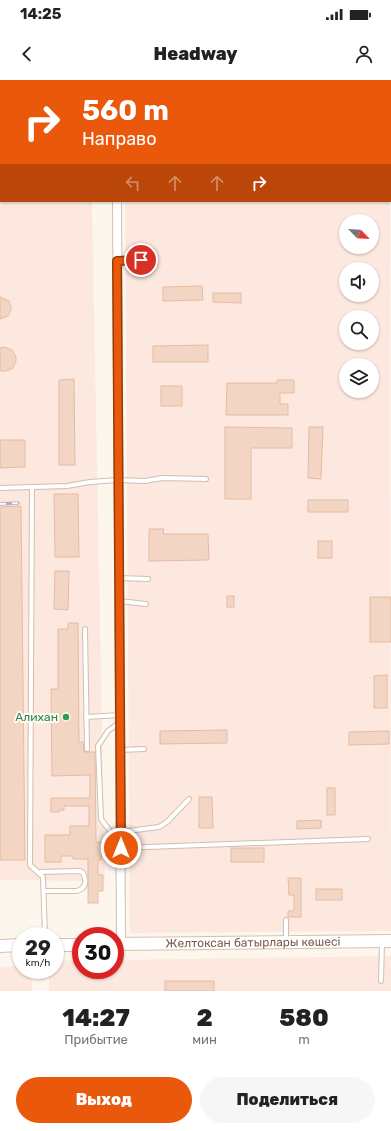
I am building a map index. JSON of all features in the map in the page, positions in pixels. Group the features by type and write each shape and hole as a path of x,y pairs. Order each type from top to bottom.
{"street":[{"path":"117,202 121,840 118,927"},
{"name":"Желтоксан батырлары көшесі","path":"124,944 387,941"},
{"path":"0,946 12,945"}],"lane":[{"path":"117,261 141,260"},
{"path":"0,488 67,486 90,482 118,480 144,481 162,478 206,478"},
{"path":"32,487 30,865 43,876 45,927"},
{"path":"119,578 148,579"},
{"path":"119,601 146,604"},
{"path":"85,629 87,749"},
{"path":"86,717 120,718"},
{"path":"120,718 108,731 98,746 100,819 110,831 121,840 368,839"},
{"path":"120,750 144,749"},
{"path":"121,840 159,827 167,822 189,799"},
{"path":"37,872 80,872 83,873 86,879 85,886 82,890 44,891"},
{"path":"286,920 286,942"},
{"path":"381,981 387,941"}],"shaded area":[{"path":"0,202 92,202 105,881 0,880"},
{"path":"125,202 390,202 391,931 130,933"},
{"path":"391,956 391,991 49,991 49,979 64,979 64,961 72,960 72,979 124,979 124,960"},
{"path":"12,966 12,979 32,979 32,991 0,991 0,967"}],"building":[{"path":"202,286 203,300 163,301 163,287"},
{"path":"213,293 241,293 241,303 213,302"},
{"path":"0,297 9,301 11,310 8,316 0,319"},
{"path":"208,345 208,362 153,362 153,346"},
{"path":"4,347 12,350 16,357 16,361 13,368 6,371 0,371 0,348"},
{"path":"74,379 75,465 59,465 59,380"},
{"path":"277,380 294,380 294,393 280,393 280,404 288,404 288,415 226,415 227,383 277,383"},
{"path":"161,386 182,386 182,406 161,406"},
{"path":"225,427 292,428 292,448 251,448 251,499 225,499"},
{"path":"309,427 323,427 321,479 308,478"},
{"path":"0,440 25,440 25,467 0,468"},
{"path":"54,494 78,494 79,557 55,557"},
{"path":"308,500 348,500 348,512 308,512"},
{"path":"21,506 25,860 0,860 0,507"},
{"path":"149,529 164,529 163,534 208,534 209,560 149,561"},
{"path":"318,541 332,541 332,558 318,558"},
{"path":"55,571 69,571 68,610 54,609"},
{"path":"227,596 234,596 234,607 227,607"},
{"path":"370,597 391,597 391,642 370,642"},
{"path":"68,623 78,623 79,742 83,742 84,752 95,752 96,842 106,842 106,856 101,856 101,860 98,860 98,875 103,875 103,891 98,891 98,903 88,903 88,859 73,859 73,856 61,856 61,862 45,862 45,835 70,835 70,826 89,826 89,806 64,806 64,810 59,810 59,812 51,812 51,798 90,798 90,775 52,776 51,689 58,689 58,629 68,629"},
{"path":"387,675 387,708 374,708 374,676"},
{"path":"227,730 227,743 160,744 160,731"},
{"path":"389,731 389,744 349,745 349,732"},
{"path":"327,788 335,788 335,815 327,815"},
{"path":"199,797 212,797 213,828 199,828"},
{"path":"321,820 321,828 297,829 297,821"},
{"path":"231,848 264,848 264,862 231,862"},
{"path":"288,878 301,878 301,917 288,917 288,911 294,911 294,895 289,895"},
{"path":"316,889 342,889 342,900 316,900"},
{"path":"165,981 214,981 214,991 165,991"}],"railway":[{"path":"0,504 18,503"}],"place":[{"name":"Алихан","path":"66,717"}],"route":[{"path":"121,848 117,261 141,260"}]}
